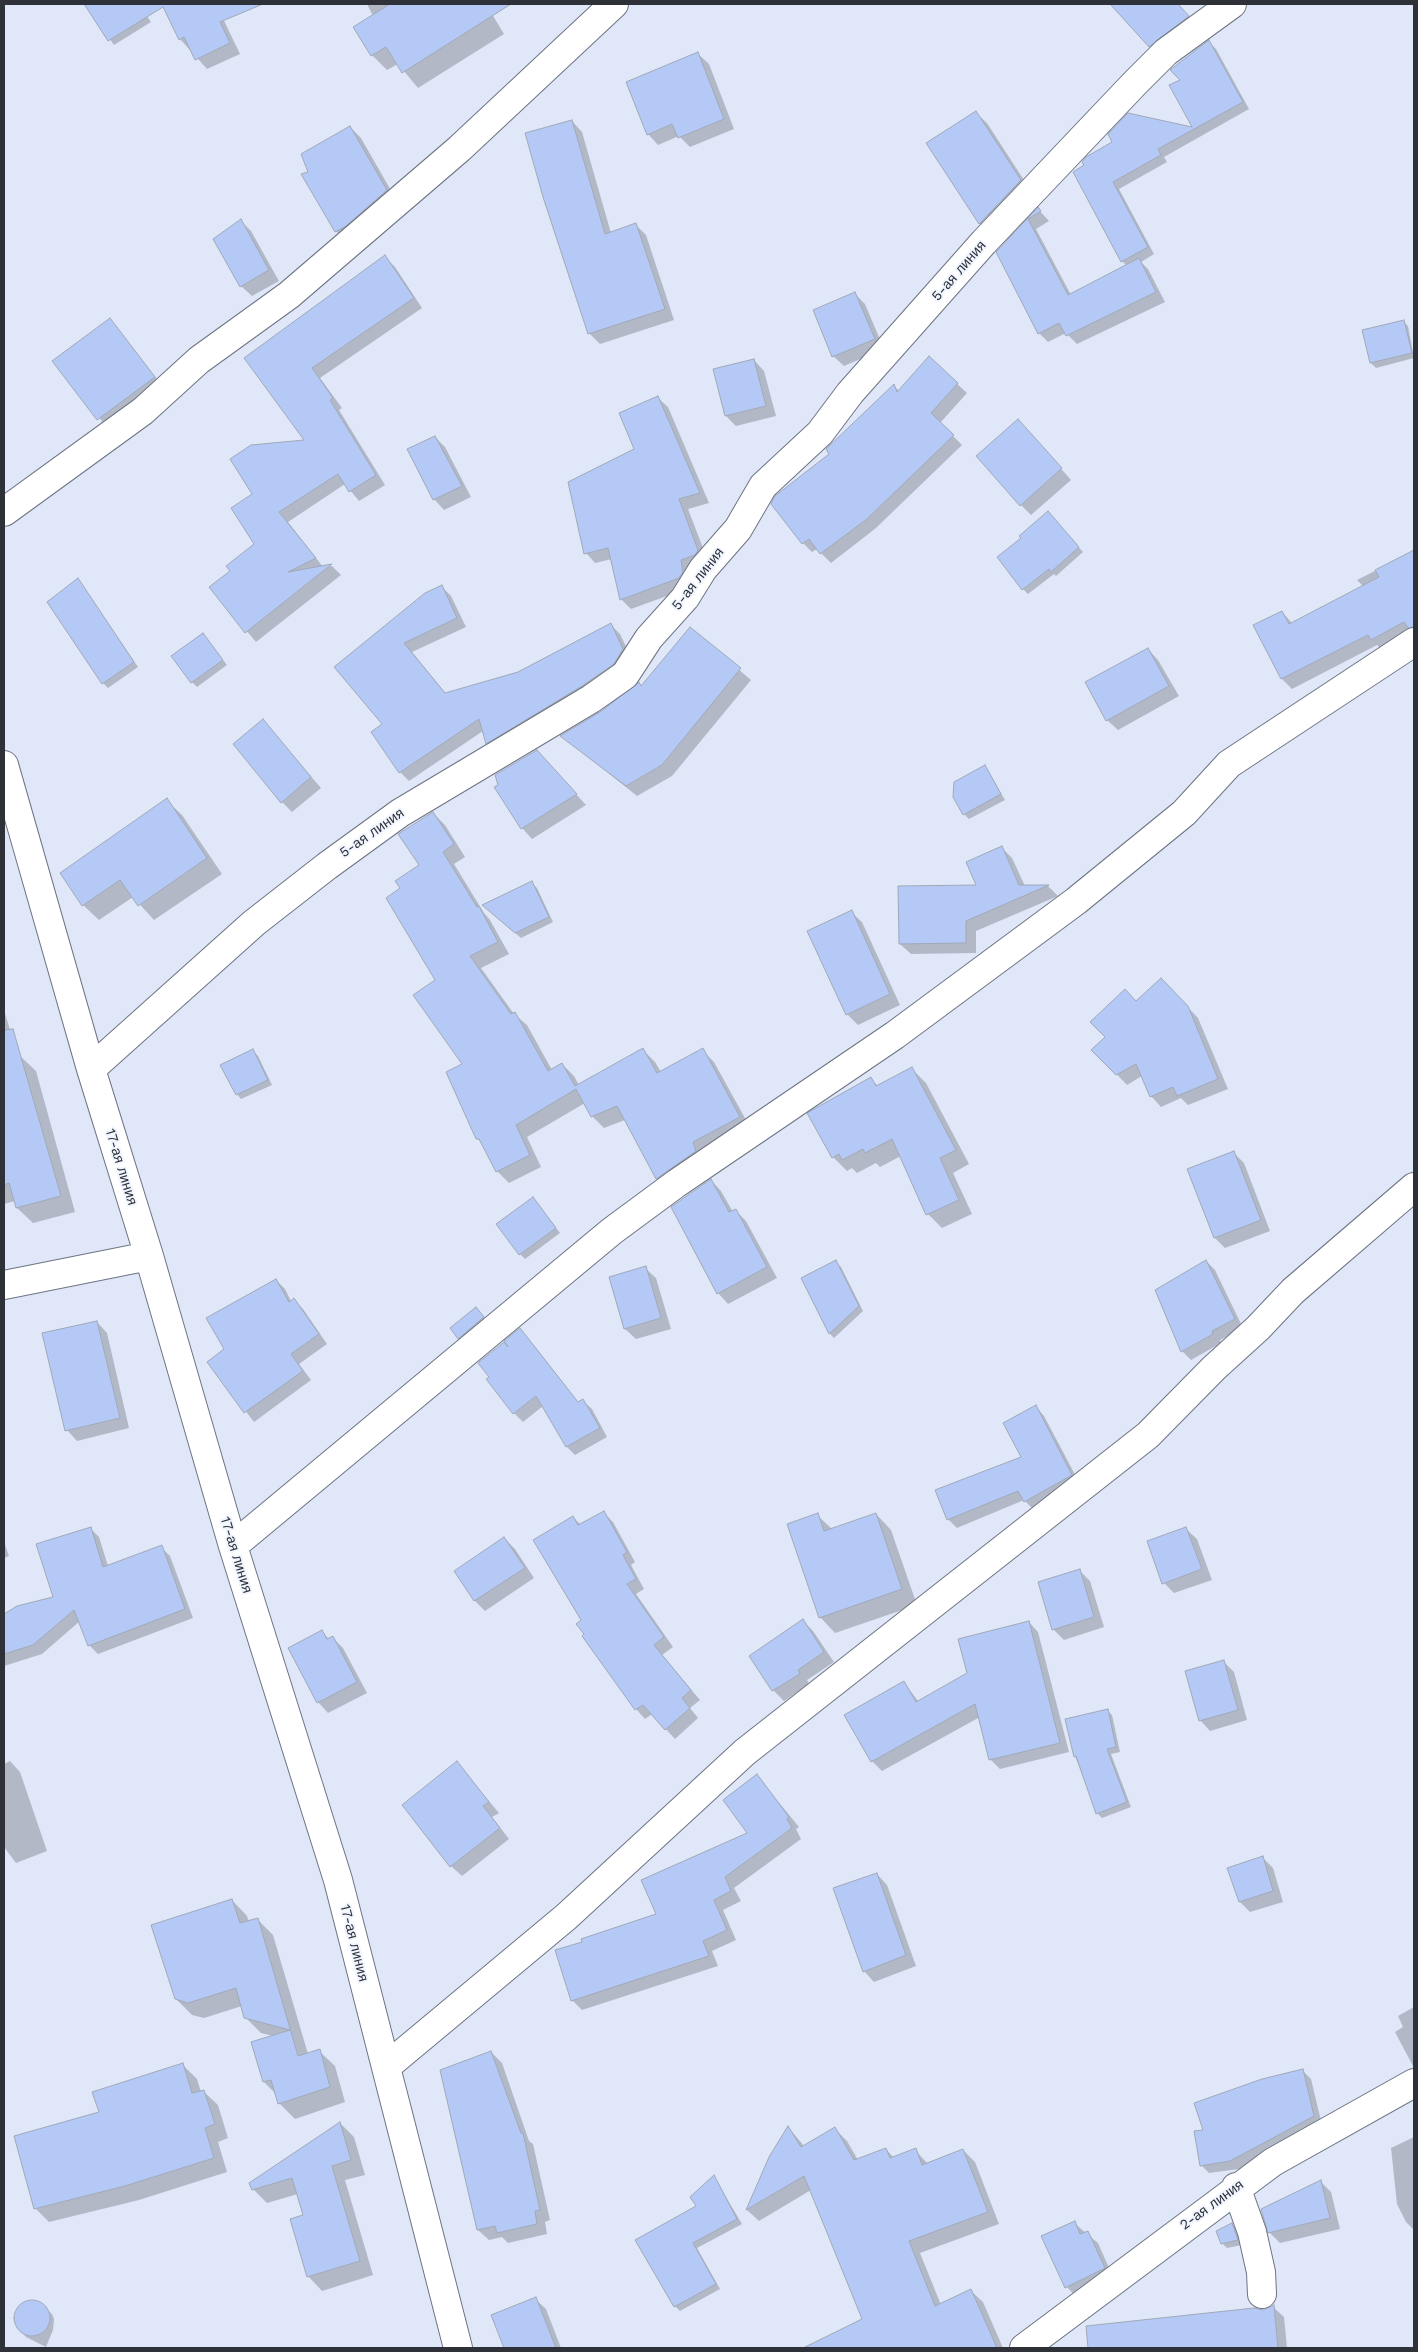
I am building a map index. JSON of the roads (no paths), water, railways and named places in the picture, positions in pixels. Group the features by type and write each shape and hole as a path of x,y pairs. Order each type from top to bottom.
{"street":[{"path":"4,512 143,411 200,360 289,295 459,149 614,4"},
{"name":"5-ая линия","path":"91,1069 254,923 327,866 400,813 591,699 625,675 649,638 685,598 703,569 738,529 763,486 820,433 850,393 984,242 1135,83 1166,52 1232,4"},
{"path":"233,1546 612,1231 677,1184 895,1035 1076,901 1184,812 1229,764 1414,642"},
{"name":"17-ая линия","path":"4,765 91,1069 149,1256 233,1546 338,1880 458,2348"},
{"path":"386,2068 572,1911 745,1752 1148,1435 1214,1368 1258,1328 1292,1291 1414,1187"},
{"path":"4,1285 149,1256"},
{"name":"2-ая линия","path":"1024,2348 1236,2187 1273,2162 1414,2083"},
{"path":"1236,2187 1252,2232 1261,2272 1262,2294"}]}
